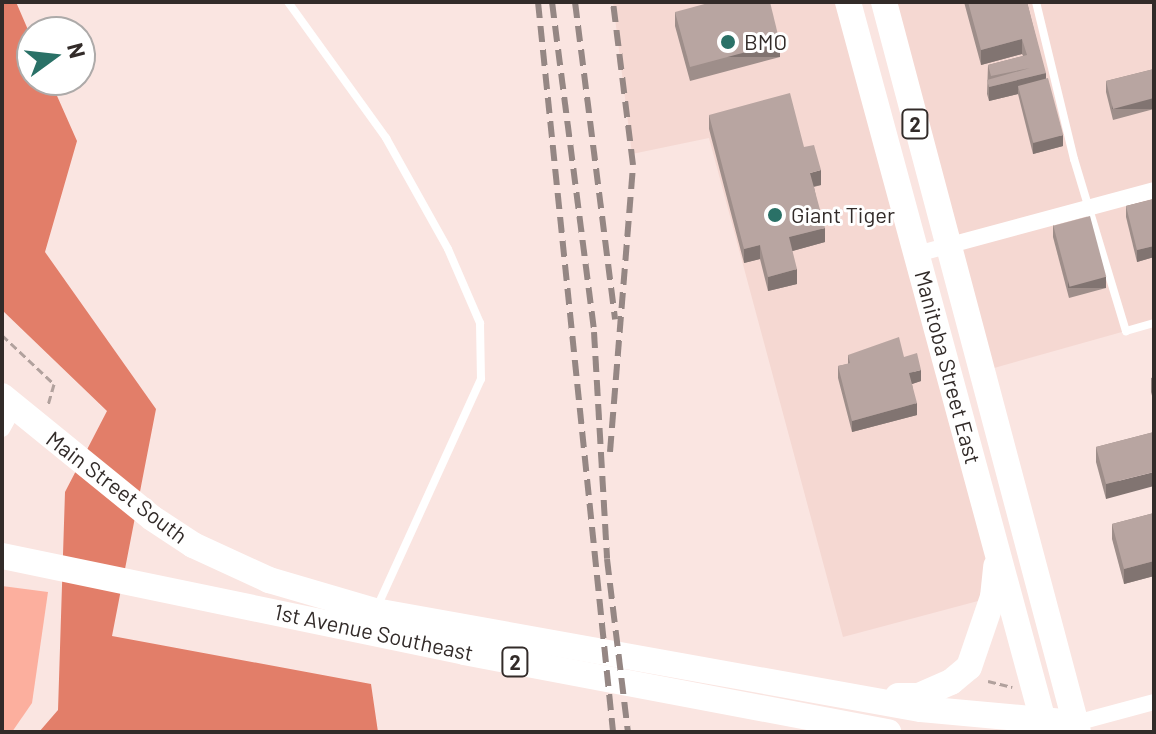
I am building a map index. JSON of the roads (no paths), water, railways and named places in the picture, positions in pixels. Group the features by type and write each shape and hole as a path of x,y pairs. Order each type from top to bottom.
{"main road":[{"name":"Manitoba Street East","path":"848,2 1044,725"},
{"name":"Manitoba Street East","path":"884,2 1073,729"},
{"name":"Main Street South","path":"6,411 36,425 152,518 193,545 269,580 375,611"},
{"name":"2","path":"869,697 919,696 951,682 969,667 993,597 998,550"},
{"name":"1st Avenue Southeast","path":"10,557 143,581 464,652 889,732"},
{"name":"1st Avenue Southeast","path":"375,611 869,697 921,709 1073,729"}],"street":[{"path":"917,254 1154,190"},
{"path":"1073,729 1154,702"}],"lane":[{"path":"288,2 386,138 448,249 480,323 481,379 375,611"},
{"path":"1036,2 1126,331 1154,323"}],"railway":[{"path":"538,2 613,732"},
{"path":"552,2 594,332 607,559 628,732"},
{"path":"575,2 615,319"},
{"path":"610,452 633,165 613,2"}],"place":[{"name":"BMO","path":"728,42"},
{"name":"Giant Tiger","path":"775,215"}]}
